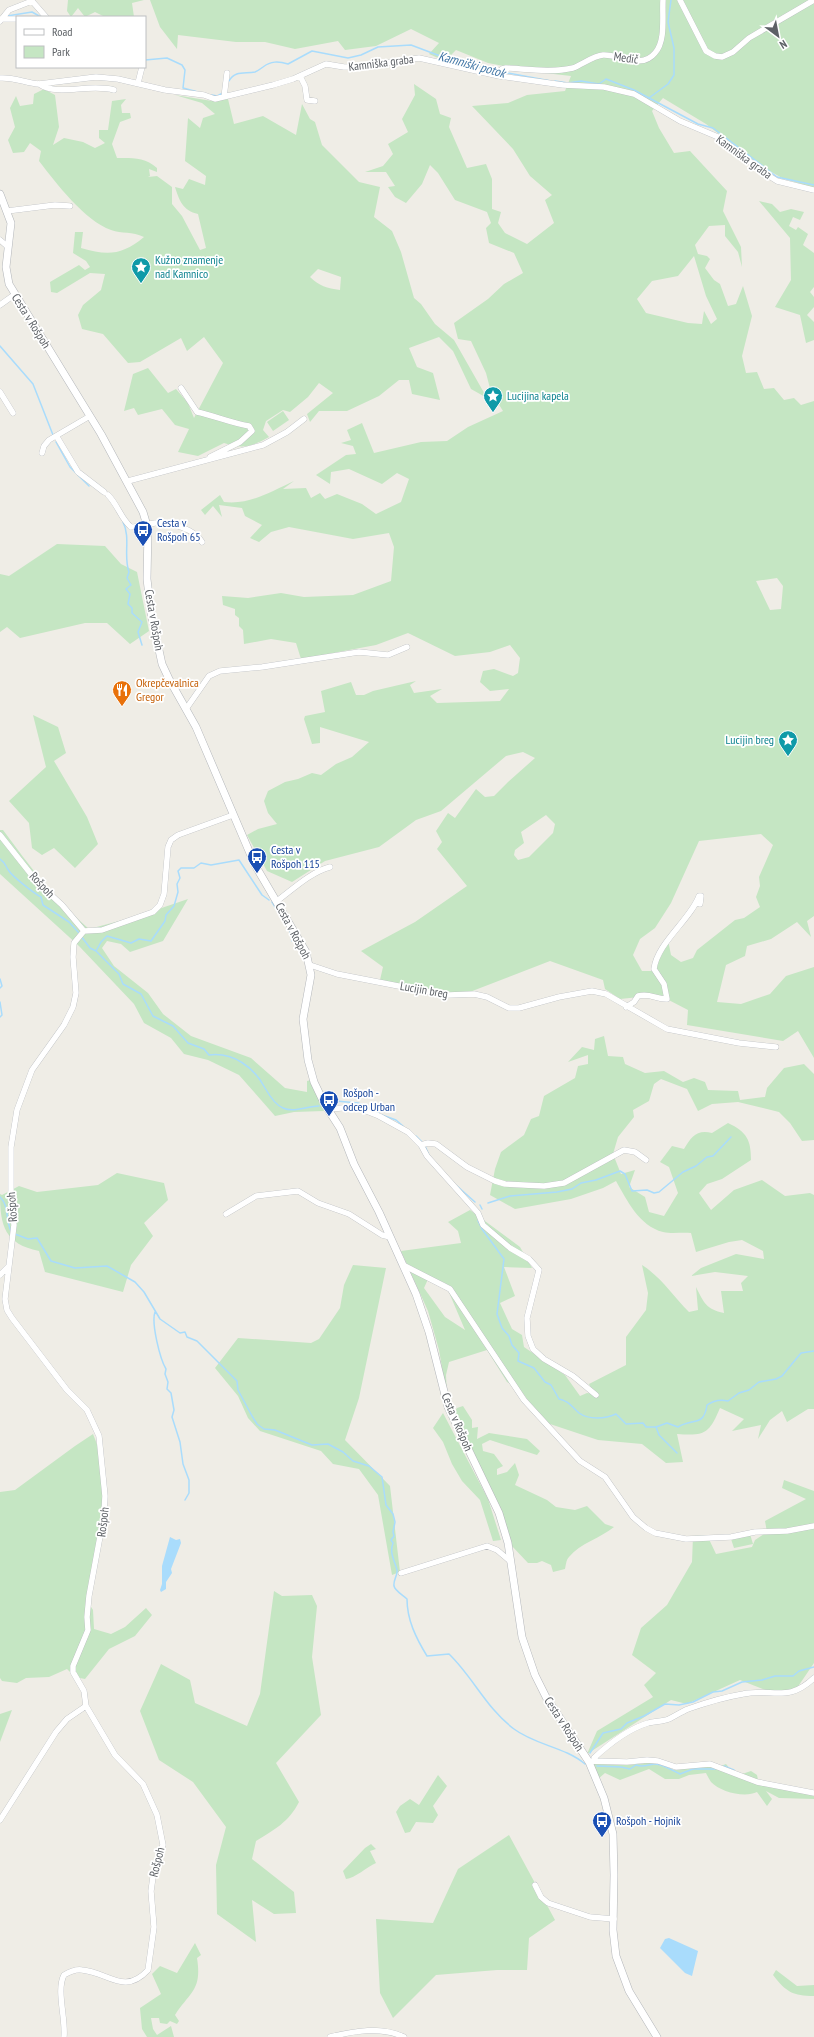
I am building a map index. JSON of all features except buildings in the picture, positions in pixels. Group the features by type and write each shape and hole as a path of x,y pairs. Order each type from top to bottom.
{"street":[{"name":"Medič","path":"500,73 506,68 564,70 585,63 598,56 606,55 627,60 645,60 654,54 659,48 662,38 663,0"},
{"path":"680,0 705,49 712,55 718,57 729,54 749,38 814,0"},
{"path":"2,18 14,8 32,1 45,16"},
{"path":"2,18 16,19"},
{"name":"Kamniška graba","path":"0,78 11,78 30,84 39,84 96,77 138,83 165,90 204,95 215,99 223,94 252,91 300,76 326,64 344,67 361,67 419,58 563,85 604,87 634,94 680,121 718,137 777,181 814,190"},
{"path":"138,83 142,68"},
{"path":"223,94 227,73"},
{"path":"300,76 305,86 307,100 315,101"},
{"path":"39,84 45,88 60,90 96,86 114,90"},
{"name":"Cesta v Rošpoh","path":"0,194 7,211 11,230 6,275 14,295 90,416 128,481 146,525 147,579 157,646 169,679 186,709 208,755 232,815 255,865 306,952 311,975 303,1019 306,1047 314,1082 339,1126 354,1164 379,1212 403,1265 423,1313 448,1407 499,1513 508,1543 522,1637 529,1659 546,1697 591,1761 604,1798 613,1834 613,1930 616,1956 621,1974 629,1991 657,2037"},
{"path":"7,211 56,205 70,206"},
{"path":"0,240 7,246"},
{"path":"0,305 14,295"},
{"path":"181,388 197,412 223,418 233,424 249,426 252,431 240,442 205,461"},
{"path":"0,392 13,413"},
{"path":"42,453 44,446 49,440 57,438 90,416"},
{"path":"128,481 263,445 304,419"},
{"path":"57,438 78,472 116,503 126,523 131,527 161,523 172,525 199,536 202,542"},
{"path":"186,709 209,676 214,673 359,652 388,655 407,647"},
{"path":"81,934 102,930 153,912 160,905 164,894 168,846 171,840 178,834 232,815"},
{"name":"Rošpoh","path":"0,835 38,883 62,905 81,934 74,943 73,951 76,993 73,1007 64,1025 32,1070 16,1110 11,1147 11,1192 14,1225 5,1299 9,1314 67,1390 87,1410 99,1436 106,1496 104,1515 89,1596 87,1617 88,1630 73,1666 73,1672 84,1691 86,1706 115,1755 143,1784 157,1816 163,1845 153,1877 151,1891 154,1927 148,1970 134,1981 124,1983 81,1969 64,1975 61,1990 64,2017 64,2037"},
{"path":"277,902 320,870 330,867"},
{"path":"626,1007 634,1002 638,996 648,994 658,999 667,999 664,984 654,969 655,963 669,937 699,896 701,896 700,904"},
{"name":"Lucijin breg","path":"310,965 337,974 449,996 474,994 487,997 508,1008 519,1008 592,990 606,994 626,1007 667,1029 739,1043 776,1046"},
{"path":"328,1109 356,1107 367,1110 404,1130 421,1145 427,1156 478,1213 483,1225 510,1248 529,1259 539,1270 527,1318 528,1336 533,1348 544,1359 573,1376 596,1395"},
{"path":"421,1145 428,1143 436,1144 467,1166 495,1181 505,1184 544,1186 564,1184 624,1150 635,1152 646,1160"},
{"path":"226,1214 256,1196 298,1190 318,1203 349,1214 382,1235 390,1237"},
{"path":"403,1265 450,1289 524,1400 537,1416 580,1461 605,1477 624,1506 646,1528 664,1536 686,1539 731,1537 755,1532 786,1531 814,1526"},
{"path":"0,1275 8,1267"},
{"path":"401,1573 487,1546 497,1550 510,1560"},
{"path":"591,1761 609,1745 648,1723 667,1720 687,1710 743,1694 760,1692 768,1694 795,1692 805,1687 814,1678"},
{"path":"0,1820 56,1732 67,1719 86,1706"},
{"path":"591,1761 627,1762 648,1760 658,1761 676,1767 710,1764 756,1782 814,1793"},
{"path":"535,1885 541,1897 548,1903 590,1917 614,1919"},
{"path":"330,2037 353,2031 373,2030 393,2032 404,2037"}],"green space":[{"path":"68,0 144,0 132,3 134,16 103,16 95,12 84,16 78,8 70,16 67,11"},
{"path":"150,0 814,0 814,188 782,178 761,166 706,124 663,98 652,111 659,128 674,153 690,151 727,191 723,211 741,247 742,267 738,252 725,236 725,225 709,226 695,245 698,254 707,256 710,259 705,268 714,280 720,284 728,306 736,304 743,286 752,316 742,356 746,373 757,372 764,389 774,388 784,400 794,398 801,405 814,401 814,916 807,921 811,937 797,922 771,939 747,946 745,956 726,965 717,1002 741,1004 770,994 786,976 814,967 814,1058 798,1031 783,1041 687,1025 688,1010 659,995 620,999 605,989 603,980 550,961 462,995 439,989 423,989 380,980 383,967 361,951 415,922 467,886 437,849 442,842 436,831 448,813 455,818 476,789 485,797 494,796 535,758 523,752 506,756 441,811 416,820 379,847 325,861 292,882 267,871 247,835 258,829 277,824 268,813 264,801 268,791 285,782 298,779 312,773 321,775 336,764 352,757 369,742 320,727 320,743 312,744 304,719 305,716 325,712 321,691 351,682 356,695 364,695 373,691 416,681 410,685 414,693 442,689 430,696 437,703 500,701 509,689 490,691 480,682 483,671 494,669 513,676 518,673 520,658 510,645 490,652 455,656 408,633 376,645 301,659 296,643 271,639 244,644 243,630 239,626 239,618 235,615 235,609 223,605 222,596 248,598 281,593 304,597 353,595 391,581 394,547 389,533 353,539 289,527 271,532 259,542 250,538 262,525 245,516 242,508 219,505 222,517 213,506 205,515 201,510 220,495 224,502 243,502 260,497 294,481 283,489 306,488 311,498 320,493 325,499 337,494 362,504 376,514 401,502 409,479 397,473 382,484 349,469 331,472 330,484 316,475 346,455 356,454 353,446 341,443 351,440 347,430 362,423 374,453 421,442 447,441 468,427 503,411 491,392 486,373 471,341 458,339 454,323 488,299 504,284 523,273 514,253 489,243 486,228 491,223 487,212 455,200 438,173 430,165 422,184 406,203 395,197 388,187 395,186 386,172 365,172 383,166 393,154 388,144 408,132 402,119 415,95 414,84 436,99 440,114 451,118 449,127 467,168 486,164 492,179 492,209 501,212 498,223 505,233 527,244 554,223 545,200 552,195 530,176 513,149 472,106 508,103 527,95 565,91 571,76 536,72 488,63 456,50 445,61 429,54 439,43 411,29 376,46 345,50 338,41 295,49 265,42 236,42 178,35 177,49 160,27","holes":["694,256 706,296 717,319 711,324 704,311 702,324 688,323 646,313 637,299 652,281 678,276","777,578 783,586 781,609 770,610 756,581","546,815 555,824 553,833 529,857 518,860 514,855 515,850 524,843 521,832","761,834 773,845 759,877 760,886 756,897 760,907 744,918 735,920 697,950 693,958 681,962 671,955 668,940 654,971 642,971 633,955 640,939 655,928 671,903 699,841"]},
{"path":"44,89 55,95 59,127 53,145 64,138 83,142 95,148 105,143 99,138 99,130 108,130 112,101 126,99 121,105 122,113 130,113 131,118 120,122 112,144 117,158 133,158 143,160 157,168 157,172 149,169 150,176 148,177 157,176 172,187 172,204 182,216 200,250 206,248 198,214 185,208 175,187 183,189 189,179 205,185 206,176 185,161 188,118 200,128 203,118 215,114 202,103 175,95 212,101 228,99 234,124 263,116 296,135 302,104 310,119 315,122 322,145 359,182 380,187 374,217 392,231 401,252 414,298 421,304 435,324 454,340 487,398 471,389 453,351 439,337 409,348 417,367 433,373 440,400 412,394 409,380 399,380 379,396 347,411 319,411 310,422 307,414 333,393 319,383 308,397 290,412 283,410 266,421 263,430 269,437 263,440 247,446 237,446 224,443 198,456 178,452 189,429 175,425 162,409 138,415 134,408 124,411 133,374 148,368 168,393 176,389 188,403 194,418 223,363 204,337 187,351 181,338 140,362 128,363 103,334 82,329 78,315 83,305 101,290 105,274 90,273 57,293 51,292 50,282 79,265 85,270 90,267 86,261 73,253 75,232 83,232 81,248 107,253 129,247 144,237 111,230 91,219 54,180 39,161 41,151 30,143 24,152 13,153 8,140 15,127 10,108 16,96 20,106 33,104 34,94","holes":["318,269 341,277 340,290 317,283 310,277"]},
{"path":"759,201 772,204 780,212 791,209 804,212 800,220 793,217 789,226 796,230 798,227 808,234 803,245 814,253 814,287 810,292 814,297 814,307 807,315 814,322 814,340 806,343 800,315 775,307 791,280 790,238"},
{"path":"283,411 289,420 273,431 267,422"},
{"path":"57,544 105,546 121,564 137,572 149,631 130,644 107,623 85,623 20,638 7,627 0,632 0,574 9,576"},
{"path":"33,715 58,727 66,753 54,761 87,817 98,844 75,868 54,848 42,855 32,848 29,823 9,801 46,767"},
{"path":"0,830 3,830 32,869 54,894 89,929 138,916 188,899 163,941 130,952 121,944 107,941 102,948 114,966 148,993 163,1014 191,1036 251,1058 285,1088 307,1092 307,1081 311,1080 324,1111 294,1112 275,1116 239,1075 208,1060 184,1054 171,1038 144,1023 134,1004 79,946 0,874"},
{"path":"604,1036 608,1056 623,1057 625,1064 645,1073 664,1071 683,1082 694,1078 705,1082 708,1090 738,1091 740,1100 765,1097 767,1088 784,1068 804,1064 814,1074 814,1140 802,1141 790,1123 779,1112 738,1102 712,1104 698,1111 687,1089 661,1079 654,1084 649,1101 633,1110 634,1117 618,1137 613,1154 621,1174 635,1170 629,1187 645,1197 649,1212 664,1216 678,1193 669,1167 660,1162 672,1146 684,1149 689,1141 698,1133 712,1133 728,1123 740,1130 747,1137 750,1147 751,1160 722,1179 707,1184 699,1193 711,1210 734,1190 762,1180 785,1196 810,1193 814,1195 814,1409 808,1409 787,1422 782,1411 770,1420 758,1439 761,1425 732,1431 744,1419 720,1408 713,1423 705,1432 700,1434 677,1434 683,1462 666,1463 642,1444 598,1440 544,1422 519,1388 507,1382 487,1350 449,1362 446,1375 447,1397 439,1350 428,1311 401,1251 461,1243 458,1231 448,1222 470,1210 520,1247 532,1268 504,1267 515,1296 500,1303 512,1329 522,1335 524,1347 565,1375 580,1396 587,1393 594,1394 589,1384 626,1365 626,1337 646,1310 648,1293 642,1265 661,1281 689,1312 698,1310 696,1287 701,1297 709,1307 713,1310 724,1313 721,1291 743,1291 741,1283 748,1276 715,1272 691,1276 701,1268 736,1254 764,1259 763,1251 742,1240 729,1242 696,1252 691,1233 663,1232 655,1229 640,1218 616,1181 603,1188 571,1199 515,1209 490,1195 495,1169 501,1152 524,1135 531,1119 539,1116 544,1096 575,1078 578,1066 588,1064 588,1055 568,1062 582,1047 594,1050 595,1039","holes":["429,1277 445,1283 465,1330 445,1317 424,1288"]},
{"path":"117,1173 164,1183 168,1200 144,1223 153,1236 131,1265 123,1292 45,1272 39,1251 19,1244 7,1232 3,1224 0,1194 2,1195 19,1186 37,1192 98,1185"},
{"path":"353,1265 386,1268 359,1398 345,1440 390,1486 400,1572 392,1575 378,1495 359,1469 333,1464 321,1451 260,1431 248,1418 238,1396 215,1368 238,1338 311,1343 319,1339 340,1308 344,1285"},
{"path":"463,1406 472,1420 472,1428 478,1427 477,1439 489,1433 527,1439 540,1451 537,1455 490,1440 482,1444 483,1451 494,1454 503,1466 497,1469 497,1475 507,1472 515,1463 519,1475 515,1485 547,1500 556,1507 575,1510 587,1506 605,1524 614,1527 574,1552 567,1560 565,1569 553,1572 551,1565 542,1561 537,1563 528,1563 511,1545 453,1415 457,1408"},
{"path":"443,1413 488,1499 501,1540 493,1541 480,1500 462,1481 452,1464 443,1442 433,1428"},
{"path":"93,1434 99,1453 103,1474 102,1516 86,1599 93,1610 94,1629 111,1634 125,1627 146,1608 152,1615 135,1636 109,1649 85,1679 75,1677 67,1669 49,1677 26,1678 17,1683 2,1681 0,1678 0,1492 15,1490"},
{"path":"784,1480 814,1491 814,1663 797,1688 773,1693 740,1680 687,1704 671,1700 587,1754 597,1731 653,1697 644,1685 656,1673 632,1655 641,1628 667,1605 692,1562 693,1536 707,1535 716,1554 752,1547 755,1540 767,1532 765,1521 806,1499 782,1488"},
{"path":"750,1534 753,1544 734,1548 731,1539"},
{"path":"274,1591 282,1596 312,1595 317,1606 312,1657 321,1715 276,1763 299,1802 286,1820 256,1841 252,1859 294,1892 296,1913 274,1914 252,1900 256,1942 217,1914 216,1865 226,1827 193,1782 159,1760 140,1711 161,1664 190,1680 195,1703 247,1726 260,1694"},
{"path":"12,1710 0,1742 0,1714"},
{"path":"655,1762 674,1770 711,1765 716,1768 726,1764 736,1776 751,1771 757,1775 759,1784 814,1794 814,1799 779,1798 766,1791 772,1799 767,1806 757,1792 752,1794 740,1794 720,1789 711,1782 706,1773 689,1775 679,1779 665,1779 649,1769 620,1780 605,1773 598,1779 592,1764 629,1765"},
{"path":"438,1775 447,1786 433,1806 438,1815 433,1823 416,1822 410,1832 405,1833 396,1812 400,1806 410,1799 419,1805"},
{"path":"509,1835 555,1920 529,1938 527,1970 497,1970 436,1975 393,2018 380,1993 376,1919 433,1923 458,1869"},
{"path":"371,1844 376,1849 370,1851 376,1863 353,1877 346,1879 343,1871 365,1848"},
{"path":"195,1943 201,1955 197,1958 198,1977 194,1990 175,2015 179,2021 177,2024 170,2021 167,2024 160,2023 159,2018 151,2018 153,2029 157,2035 171,2026 174,2037 147,2037 142,2029 140,2008 161,1994 152,1974 160,1966 177,1973"},
{"path":"776,1970 797,1986 814,1985 814,1996 790,1992 773,1975"}],"water":[{"path":"170,1537 176,1540 180,1539 181,1543 171,1569 172,1573 166,1582 166,1589 161,1592 162,1566"},
{"path":"669,1938 698,1951 692,1976 685,1973 660,1948 665,1939"}],"waterway":[{"path":"649,98 668,84 674,75 674,48 668,22 671,0"},
{"name":"Kamniški potok","path":"7,16 32,12 39,16"},
{"name":"Kamniški potok","path":"229,81 234,75 255,72 272,63 278,62 288,64 312,51 348,58 361,55 378,47 411,45 456,62 498,71"},
{"name":"Kamniški potok","path":"146,60 167,58 182,65 185,70 183,88 198,92"},
{"name":"Kamniški potok","path":"502,72 551,81"},
{"name":"Kamniški potok","path":"555,81 568,83 581,81 599,84 606,79 634,90 698,124 713,128 777,177 814,185"},
{"name":"Kamniški potok","path":"212,95 217,96 223,93"},
{"path":"0,346 33,384 53,435"},
{"path":"56,442 70,467 89,486"},
{"path":"123,522 127,541 127,566 129,572 127,578 131,585 126,589 130,594 128,604 132,608 132,613 142,622 138,632 142,645"},
{"path":"0,859 15,877 41,897 43,905 69,922 79,933"},
{"path":"96,951 101,942 107,936 131,943 139,939 151,941 165,921 166,915 174,906 178,892 177,884 180,878 178,871 181,868 194,868 201,863 211,865 239,860 262,895 269,900"},
{"path":"272,902 285,923"},
{"path":"288,928 293,938 292,941"},
{"path":"81,936 90,948 96,951 119,974 123,984 141,994 153,1016 173,1026 188,1043 204,1049 209,1055 226,1056 242,1062 260,1080 272,1100 283,1108 296,1110 319,1106"},
{"path":"0,979 2,986 0,988"},
{"path":"0,1002 2,1015 0,1017"},
{"path":"336,1101 358,1103 379,1113"},
{"path":"382,1115 396,1120 403,1126"},
{"path":"416,1136 423,1143"},
{"path":"488,1203 510,1196 557,1192 572,1189 581,1183 596,1180 620,1171 625,1174 632,1191 647,1190 654,1193 659,1192 683,1172 696,1166 707,1157 713,1156 731,1137"},
{"path":"425,1146 429,1155"},
{"path":"457,1186 475,1202"},
{"path":"0,1197 5,1205 11,1231"},
{"path":"480,1205 482,1209"},
{"path":"478,1221 482,1229 504,1259 497,1314 502,1328 509,1336 512,1345 519,1353 518,1361 534,1368 545,1382 551,1385 559,1399 568,1402 579,1413 587,1417 607,1417 616,1414 626,1424 643,1423 646,1427 656,1427 667,1423 678,1427 700,1419 706,1412 707,1405 712,1402 720,1400 728,1401 739,1393 749,1390 759,1382 776,1379 782,1376 801,1353 814,1351"},
{"path":"15,1234 28,1239 37,1238 51,1261 75,1268 107,1266 135,1282 144,1292 160,1319 180,1333 185,1332 187,1337 197,1341 237,1381 238,1390 257,1424 264,1429 275,1430 312,1445 328,1444 343,1452 353,1461 369,1466 382,1477 386,1505 393,1514 395,1522 393,1532 394,1536 391,1540 393,1543 392,1554 397,1570 394,1586 397,1591 407,1599 410,1622 427,1656 449,1654 458,1663 487,1702 504,1721 531,1739 577,1758 585,1764"},
{"path":"155,1312 155,1332 166,1369 165,1374 168,1382 167,1389 171,1393 174,1410 172,1417 180,1442 183,1464 189,1480 189,1493 185,1500"},
{"path":"656,1427 659,1435 677,1453"},
{"path":"590,1753 603,1733 621,1729 627,1723 644,1716 665,1704 679,1705 693,1702 713,1692 722,1691 742,1682 762,1680 775,1676 793,1676 799,1671 814,1667"},
{"path":"597,1766 630,1769 636,1765 643,1766 657,1764 680,1774 693,1769 715,1769"},
{"path":"724,1766 734,1770"}],"place":[{"name":"Kužno znamenje nad Kamnico","path":"141,284"},
{"name":"Lucijina kapela","path":"493,413"},
{"name":"Cesta v Rošpoh 65","path":"143,547"},
{"name":"Okrepčevalnica Gregor","path":"122,707"},
{"name":"Lucijin breg","path":"788,757"},
{"name":"Cesta v Rošpoh 115","path":"257,874"},
{"name":"Rošpoh - odcep Urban","path":"329,1117"},
{"name":"Rošpoh - Hojnik","path":"602,1838"}]}
